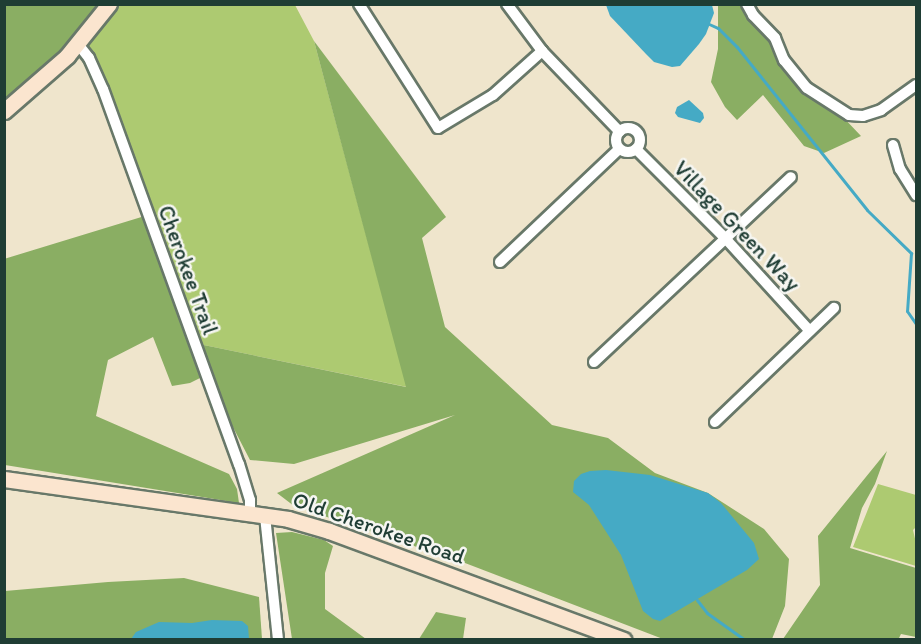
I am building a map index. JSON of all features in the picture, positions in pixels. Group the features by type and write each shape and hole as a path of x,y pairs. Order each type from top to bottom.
{"street":[{"path":"4,111 51,72 78,44 109,4"},
{"path":"359,4 438,128 493,95 542,51"},
{"name":"Village Green Way","path":"507,4 542,51 620,132 631,129 636,132 640,141 636,149 725,238 808,330"},
{"path":"747,4 753,15 775,38 784,60 807,88 843,112 863,116 881,110 916,84"},
{"name":"Cherokee Trail","path":"78,44 89,58 103,89 240,464 250,500 258,515 278,639"},
{"path":"619,149 617,141 620,132"},
{"path":"893,145 900,169 916,195"},
{"path":"619,149 626,152 636,149"},
{"path":"500,262 619,149"},
{"path":"594,362 791,177"},
{"path":"715,422 808,330 834,308"},
{"name":"Old Cherokee Road","path":"4,479 258,515 329,531 624,639"}],"green space":[{"path":"5,5 109,5 5,111"},
{"path":"110,5 295,5 314,41 407,387 194,343 95,70 78,44"},
{"path":"718,5 749,5 762,32 861,136 824,153 804,146 763,95 737,120 725,107 711,82 718,49"},
{"path":"314,41 446,217 422,238 445,327 552,425 608,438 655,473 708,493 764,529 789,559 785,606 772,639 663,639 465,563 294,506 277,493 455,415 294,464 250,460 206,375 190,383 172,386 153,337 108,360 96,416 229,474 237,489 239,503 5,465 4,259 148,215 194,343 406,387"},
{"path":"887,451 875,484 862,508 850,548 916,568 916,637 901,634 898,640 783,639 820,585 818,536"},
{"path":"878,484 916,495 916,527 913,530 916,543 916,566 853,547"},
{"path":"292,532 324,540 333,546 325,573 325,609 366,639 292,639 276,533"},
{"path":"184,578 259,597 262,639 5,640 5,591"},
{"path":"436,612 466,618 463,639 419,639"}],"water":[{"path":"606,5 712,5 714,13 706,34 699,44 680,66 672,67 654,62 610,16"},
{"path":"689,100 703,113 704,118 700,123 678,117 675,113 677,107"},
{"path":"606,470 650,475 708,493 721,503 754,543 759,559 747,570 660,621 653,619 643,611 621,555 589,505 573,492 574,481 581,474"},
{"path":"212,620 242,621 248,626 249,639 131,639 136,632 159,622 192,623"}],"waterway":[{"path":"709,24 718,28 737,47 867,210 911,253 907,311 916,324"},
{"path":"697,600 707,613 745,640"}]}
